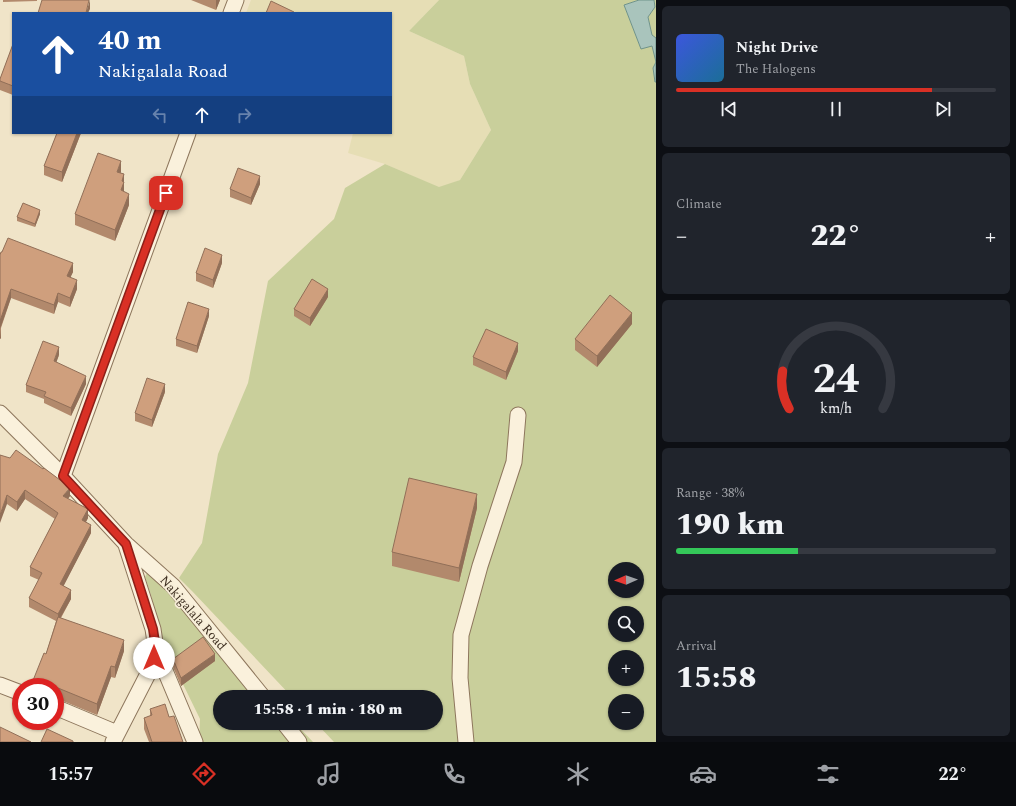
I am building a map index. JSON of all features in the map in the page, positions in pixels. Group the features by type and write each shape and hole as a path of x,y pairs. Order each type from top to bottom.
{"street":[{"path":"231,12 236,0"},
{"path":"63,476 188,134"},
{"name":"Nakigalala Road","path":"0,413 63,476 126,544 173,586 257,690"},
{"path":"466,742 460,678 461,635 480,566 514,462 518,415"},
{"path":"126,544 153,629 156,649 195,742"},
{"path":"64,712 115,738 152,666 156,649"},
{"path":"0,685 12,690"},
{"path":"290,730 299,742"}],"shaded area":[{"path":"251,0 439,0 409,31 464,56 470,84 491,130 460,180 440,188 385,164 348,153 353,134 392,134 392,12 246,12"}],"green space":[{"path":"439,0 639,0 624,5 641,49 652,45 656,62 653,68 656,82 656,742 334,742 323,730 443,730 443,690 285,690 179,578 202,543 218,454 248,383 268,281 334,219 345,188 385,164 439,187 460,180 491,130 470,84 464,56 409,31"},
{"path":"654,0 656,0 656,38 652,35 648,17 655,7"},
{"path":"148,571 155,574 264,690 213,690 213,730 302,730 313,742 199,742 200,719 159,635 151,595 145,577"}],"water":[{"path":"639,0 654,0 655,7 648,17 652,35 656,38 656,62 652,46 641,49 624,5"},
{"path":"656,62 656,82 655,82 653,68"}],"building":[{"path":"42,0 89,0 86,12 38,12"},
{"path":"271,1 294,12 266,12"},
{"path":"12,47 12,86 0,81"},
{"path":"57,134 77,134 62,172 44,166"},
{"path":"98,153 121,161 117,172 124,174 122,181 124,182 121,190 129,194 115,230 75,214"},
{"path":"238,168 260,176 251,198 230,189"},
{"path":"23,203 40,210 35,224 17,217"},
{"path":"8,238 73,263 67,276 77,280 70,298 58,293 54,305 11,289 0,321 0,255"},
{"path":"205,248 222,255 213,280 196,273"},
{"path":"312,279 328,289 310,318 294,309"},
{"path":"610,295 632,313 597,356 575,339"},
{"path":"188,302 209,309 197,346 176,339"},
{"path":"486,329 518,343 506,372 473,357"},
{"path":"43,341 59,347 54,361 86,376 71,408 44,396 46,392 26,385"},
{"path":"147,378 165,384 152,420 135,413"},
{"path":"16,450 68,486 70,488 63,496 88,509 82,520 91,525 60,584 71,590 58,614 29,598 42,573 30,567 58,513 25,490 17,502 7,495 0,515 0,455 10,458"},
{"path":"409,478 477,494 459,568 392,552"},
{"path":"58,617 124,640 115,667 111,666 97,704 64,691 64,678 34,678 44,653 46,654"},
{"path":"203,637 215,654 181,678 173,659"},
{"path":"165,704 169,717 174,716 183,742 152,742 144,718 152,715 150,709"},
{"path":"0,727 31,742 0,742"},
{"path":"47,730 73,741 73,742 41,742"}],"route":[{"path":"154,658 156,649 153,629 126,544 63,476 166,193"}]}
